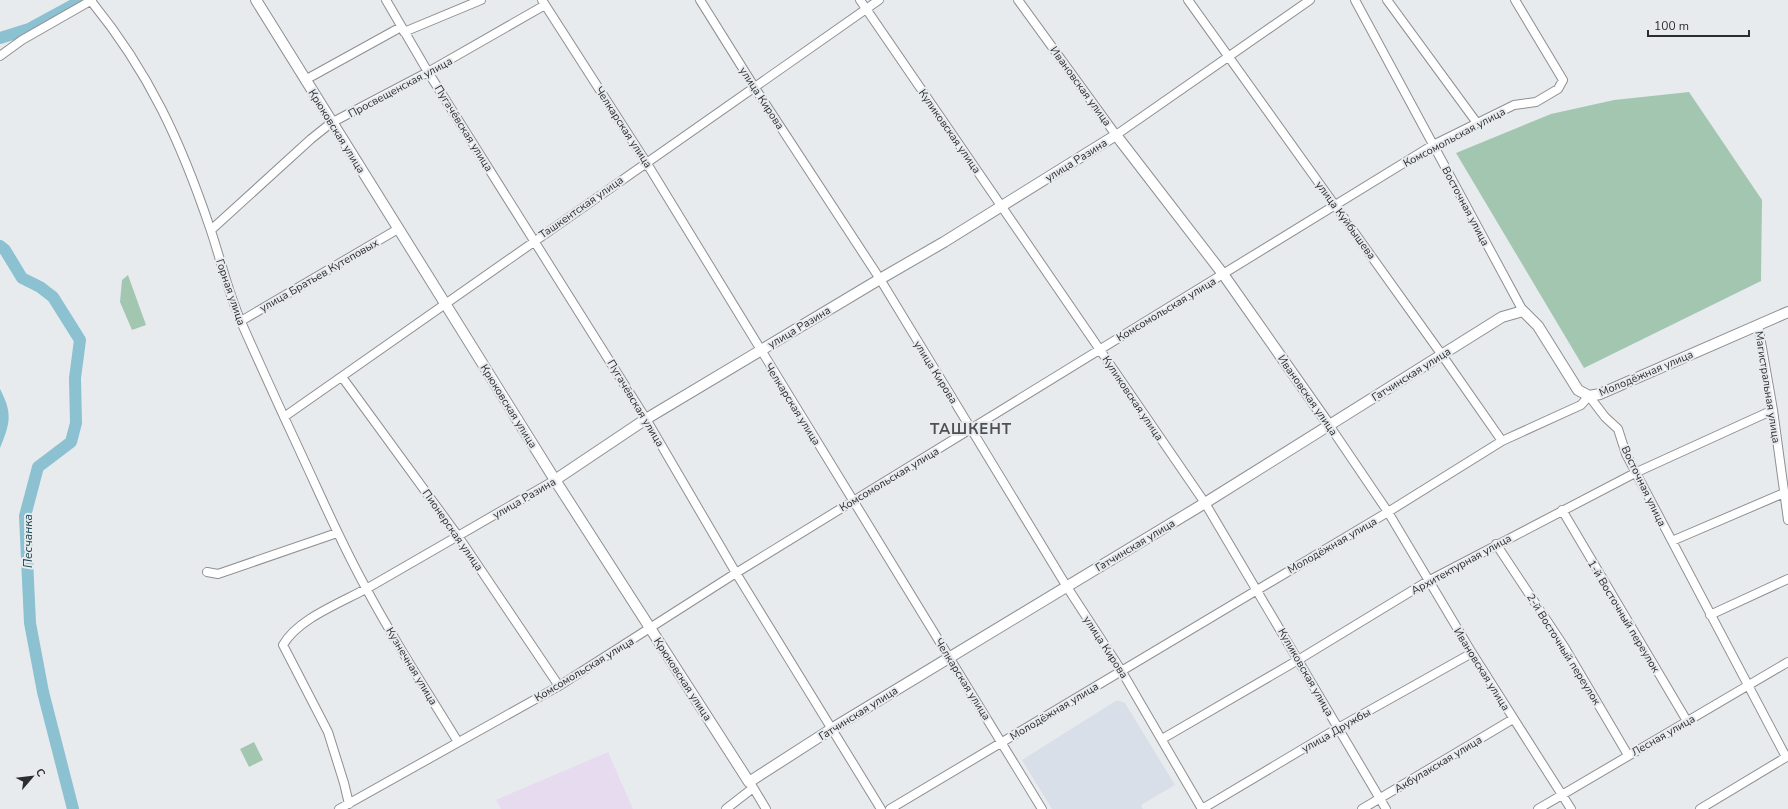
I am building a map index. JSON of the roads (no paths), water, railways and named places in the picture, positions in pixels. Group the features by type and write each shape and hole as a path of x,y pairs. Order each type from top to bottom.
{"street":[{"path":"0,56 22,40 92,0"},
{"name":"Горная улица","path":"92,0 118,34 137,63 166,116 192,176 211,230 226,283 241,321 337,533 366,589"},
{"name":"Крюковская улица","path":"256,0 331,124 555,480 766,809"},
{"name":"Пугачёвская улица","path":"386,0 428,72 646,420 736,573 833,728 881,809"},
{"path":"305,80 403,30 481,0"},
{"name":"улица Кирова","path":"700,0 755,88 880,279 1067,587 1121,670 1202,809"},
{"name":"Куликовская улица","path":"860,0 1205,503 1386,809"},
{"name":"Ташкентская улица","path":"284,417 446,305 534,240 755,88 879,0"},
{"name":"Ивановская улица","path":"1018,0 1116,135 1223,274 1329,425 1388,512 1472,653 1571,809"},
{"name":"улица Куйбышева","path":"1188,0 1502,441"},
{"name":"улица Разина","path":"349,804 328,732 283,645 288,636 306,622 555,480 646,420 1002,206 1116,135 1310,0"},
{"name":"Восточная улица","path":"1355,0 1523,311 1538,326 1578,390 1589,396 1605,417 1618,429 1626,454 1637,472 1710,615 1787,757"},
{"path":"1387,0 1477,123"},
{"name":"Комсомольская улица","path":"339,809 559,686 736,573 1433,145 1514,105 1536,102 1558,89 1563,80 1515,0"},
{"name":"Просвещенская улица","path":"211,230 311,139 331,124 428,72 543,3"},
{"name":"Челкарская улица","path":"543,3 646,162 760,351 1003,742 1042,809"},
{"name":"улица Братьев Кутеповых","path":"241,321 398,229"},
{"name":"Гатчинская улица","path":"726,809 751,785 833,728 1205,503 1502,317 1523,311"},
{"name":"Молодёжная улица","path":"890,809 1388,512 1502,441 1581,405 1589,396 1600,394 1788,312"},
{"name":"Магистральная улица","path":"1758,325 1773,410 1788,520"},
{"name":"Пионерская улица","path":"342,377 458,536 559,686"},
{"name":"Архитектурная улица","path":"1162,739 1298,660 1428,581 1496,544 1637,472 1773,410"},
{"path":"1672,541 1784,493"},
{"name":"1-й Восточный переулок","path":"1562,510 1687,721"},
{"path":"207,572 218,574 337,533"},
{"name":"2-й Восточный переулок","path":"1496,544 1565,648 1628,755"},
{"path":"1710,615 1788,579"},
{"name":"Кузнечная улица","path":"366,589 458,742"},
{"name":"улица Дружбы","path":"1202,809 1338,728 1472,653"},
{"name":"Лесная улица","path":"1538,809 1788,662"},
{"name":"Акбулакская улица","path":"1362,809 1513,719"},
{"path":"1700,809 1787,757"}],"water":[{"path":"0,389 7,405 9,418 0,448"}],"waterway":[{"name":"Песчанка","path":"0,38 29,29 75,4 78,0"},
{"name":"Песчанка","path":"0,246 5,250 22,278 40,287 53,297 80,340 75,378 76,423 71,442 38,467 25,516 30,623 43,692 73,809"}],"district":[{"name":"ТАШКЕНТ","path":"971,429"}]}
